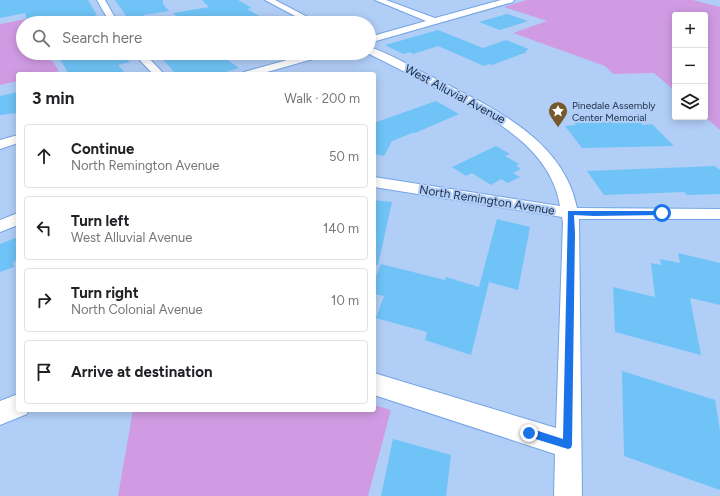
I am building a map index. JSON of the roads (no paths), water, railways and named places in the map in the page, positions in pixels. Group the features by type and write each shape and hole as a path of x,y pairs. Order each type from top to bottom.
{"street":[{"path":"101,0 110,16"},
{"path":"269,0 301,16"},
{"path":"379,0 434,22"},
{"path":"481,0 494,4"},
{"path":"376,38 510,0"},
{"name":"West Alluvial Avenue","path":"376,54 482,107 519,131 538,148 553,167 566,195 570,213 572,234 568,496"},
{"path":"145,60 157,72"},
{"path":"255,72 298,60"},
{"path":"0,145 16,141"},
{"name":"North Remington Avenue","path":"376,182 570,213 720,214"},
{"path":"0,226 16,220"},
{"path":"376,385 568,445"},
{"path":"0,413 16,407"}],"place":[{"name":"Pinedale Assembly Center Memorial","path":"558,128"}]}
